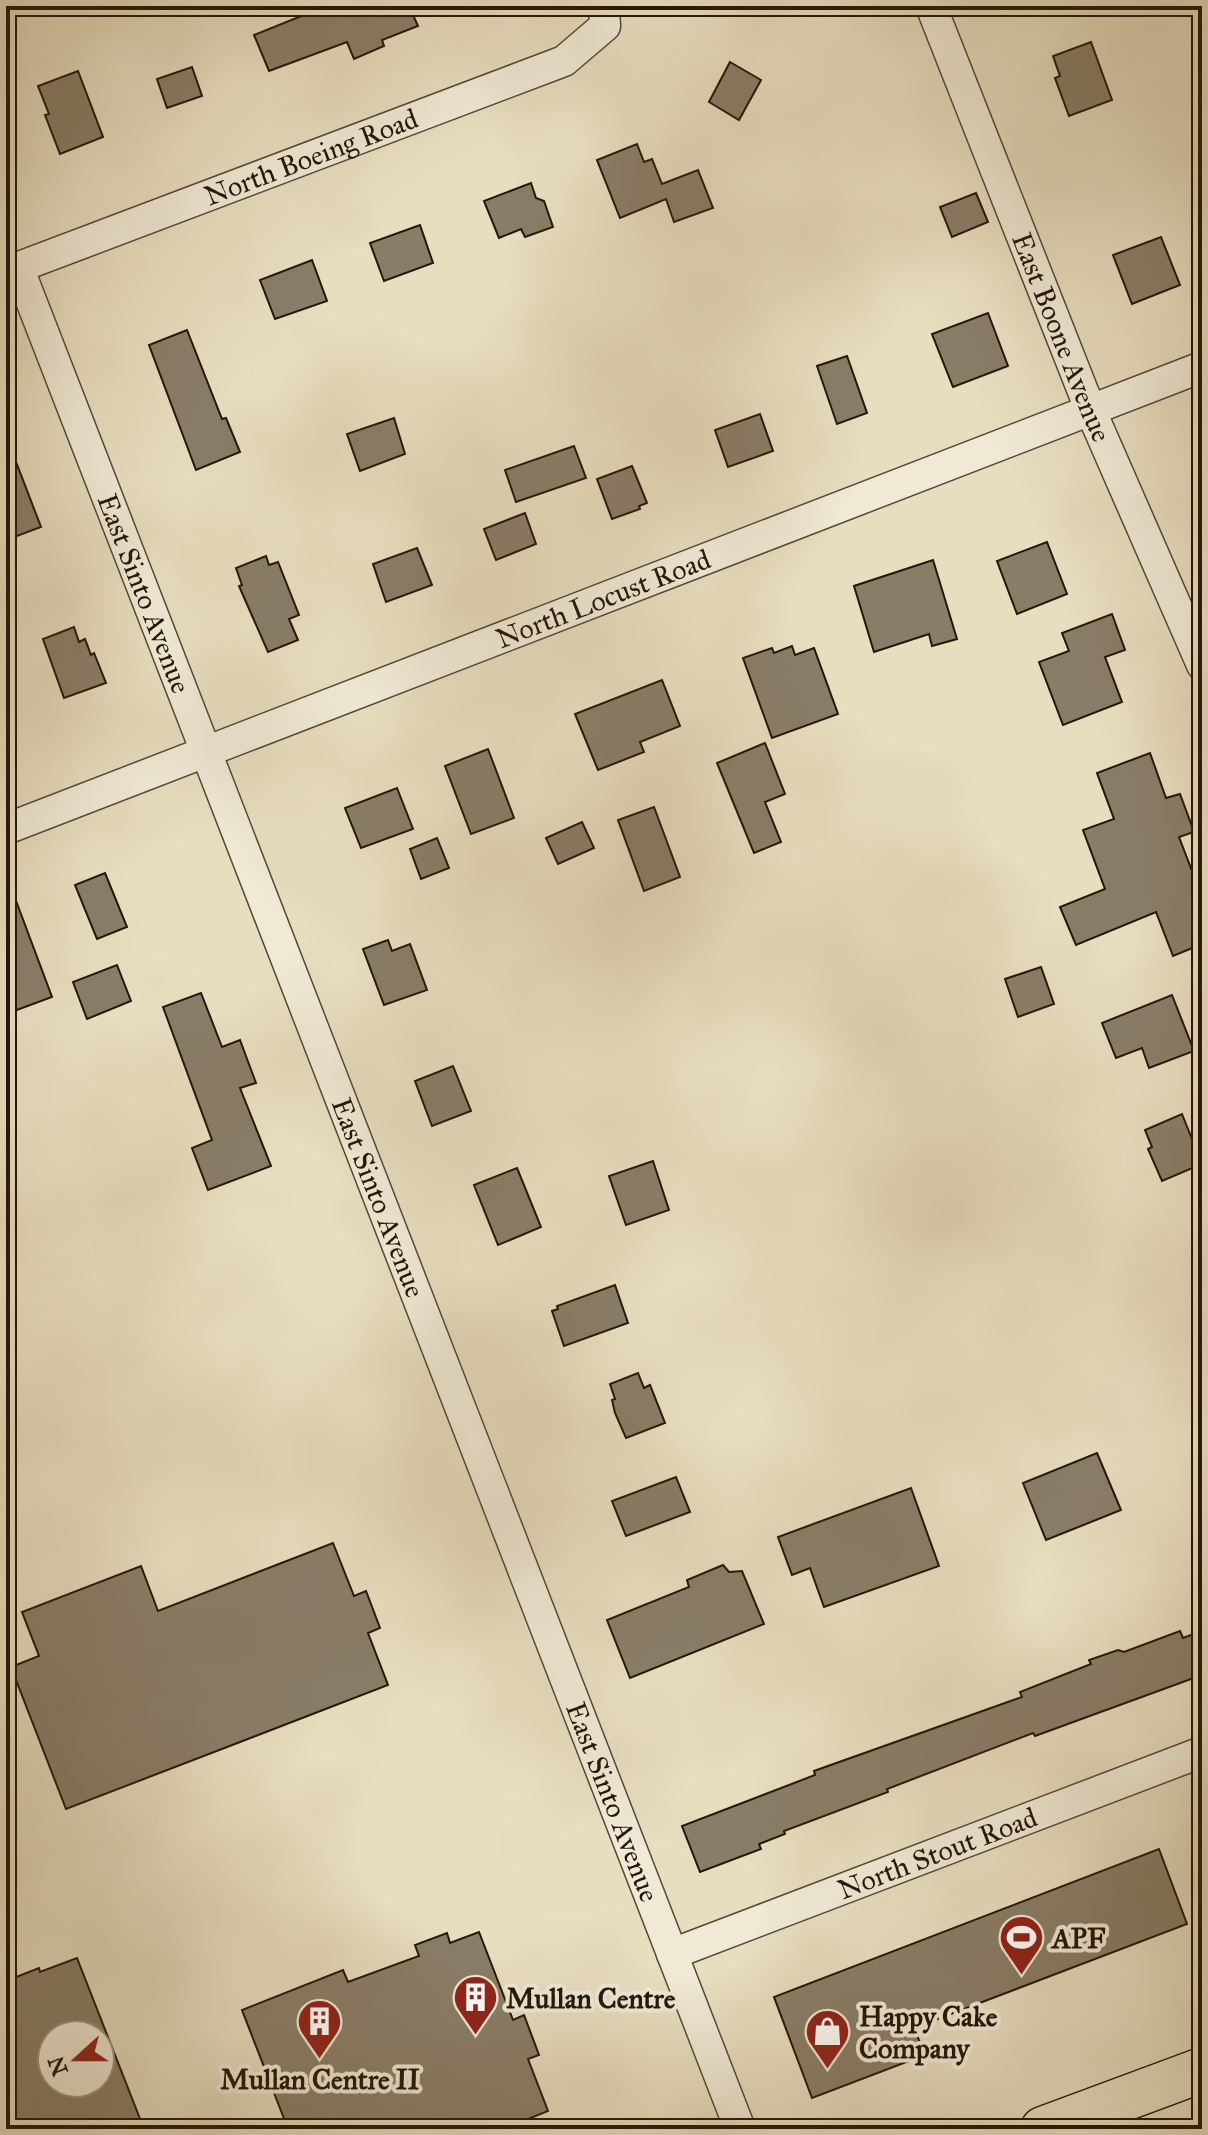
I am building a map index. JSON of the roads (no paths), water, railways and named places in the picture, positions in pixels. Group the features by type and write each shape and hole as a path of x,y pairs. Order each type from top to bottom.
{"main road":[{"path":"1043,2129 1202,2070"}],"street":[{"name":"East Boone Avenue","path":"931,6 1090,409 1202,665"},
{"name":"North Boeing Road","path":"12,270 564,61 605,16"},
{"name":"East Sinto Avenue","path":"12,270 205,754 740,2129"},
{"name":"North Locust Road","path":"6,829 1202,367"},
{"name":"North Stout Road","path":"672,1954 1202,1752"}],"place":[{"name":"APF","path":"1021,1977"},
{"name":"Mullan Centre","path":"475,2037"},
{"name":"Mullan Centre II","path":"320,2061"},
{"name":"Happy Cake Company","path":"828,2071"}]}
